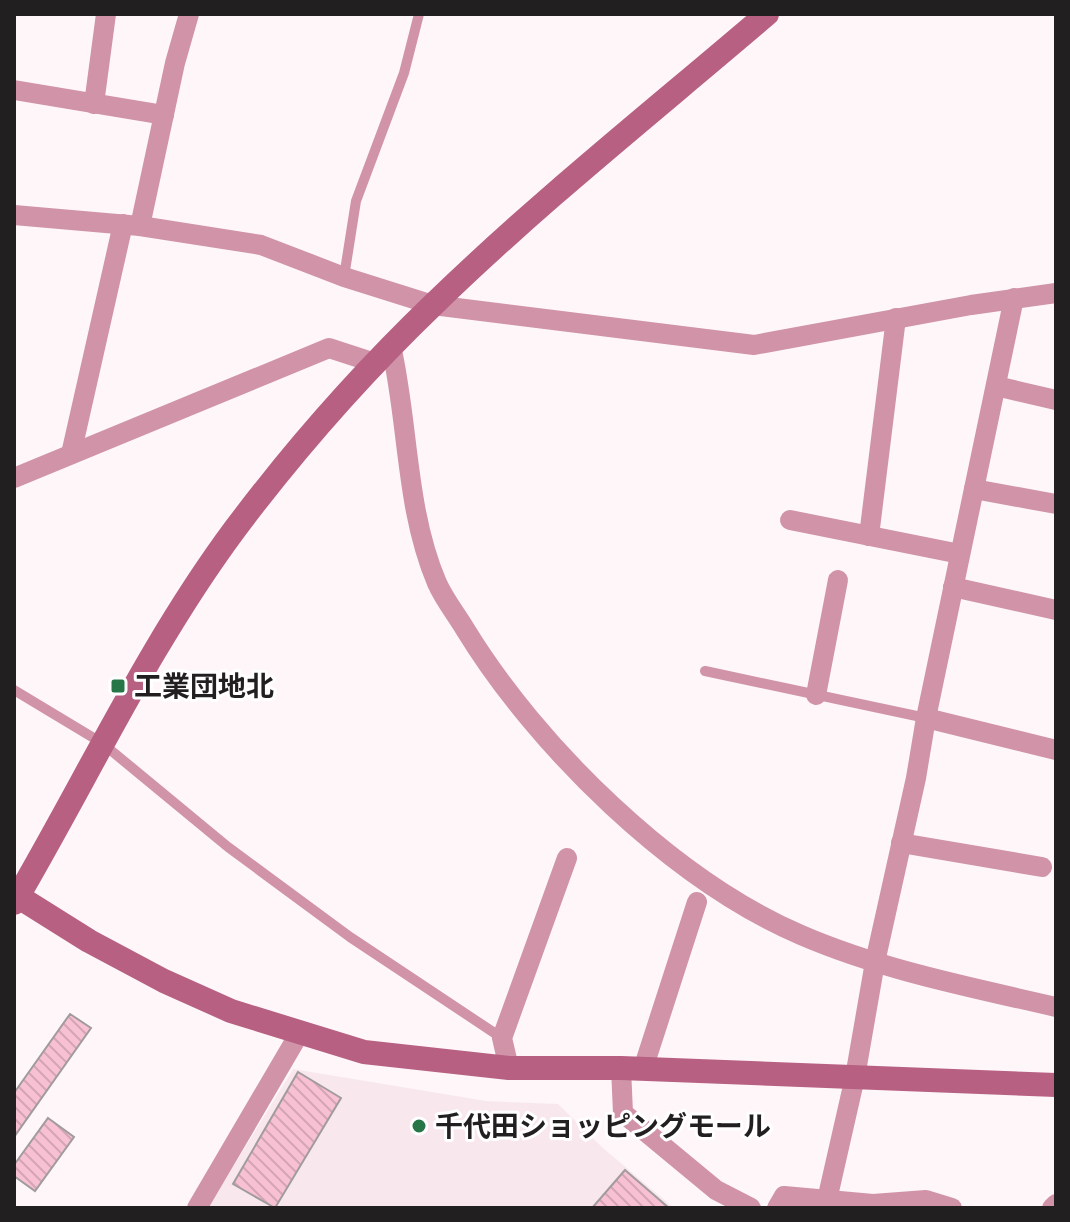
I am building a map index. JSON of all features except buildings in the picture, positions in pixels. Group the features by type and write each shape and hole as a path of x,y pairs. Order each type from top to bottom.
{"street":[{"path":"94,104 106,14"},
{"path":"71,454 189,14"},
{"path":"767,14 475,265 383,355 292,456 233,532 171,624 15,898 164,981 231,1011 364,1052 509,1068 632,1069 1056,1085"},
{"path":"14,90 164,115"},
{"path":"14,215 131,225 261,245 344,277 433,305 754,345 896,318 1056,293"},
{"path":"827,1200 855,1077 875,962 916,778 1014,298"},
{"path":"869,536 896,318"},
{"path":"14,478 329,348 383,355"},
{"path":"383,355 417,520 438,584 482,657 538,730 602,797 689,868 742,904 799,934 929,978 1056,1007"},
{"path":"996,386 1056,400"},
{"path":"974,489 1056,504"},
{"path":"790,520 960,554"},
{"path":"816,695 838,580"},
{"path":"953,587 1056,610"},
{"path":"926,718 1056,750"},
{"path":"901,843 1042,867"},
{"path":"509,1068 502,1038 567,858"},
{"path":"697,902 632,1069 623,1113 716,1190 751,1208"},
{"path":"197,1208 299,1034"},
{"path":"777,1208 784,1196 873,1204 926,1200 952,1208"}],"lane":[{"path":"344,277 356,201 404,73 419,14"},
{"path":"705,671 926,718"},
{"path":"14,690 102,743 228,847 301,901 502,1038"}],"shaded area":[{"name":"千代田ショッピングモール","path":"293,1069 486,1101 558,1104 603,1148 674,1208 208,1208"}],"place":[{"name":"工業団地北","path":"118,686"},
{"name":"千代田ショッピングモール","path":"419,1126"}]}
